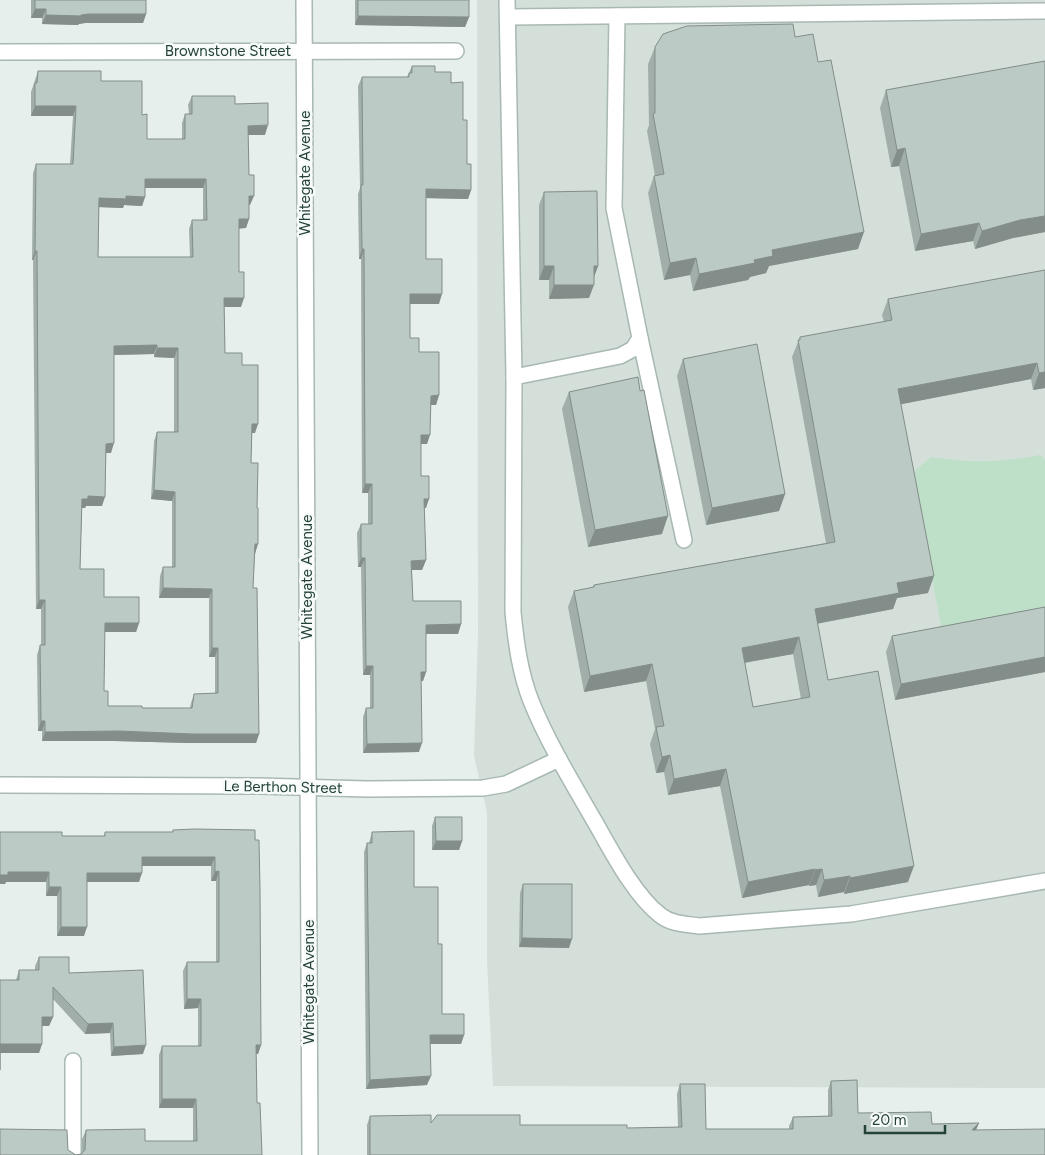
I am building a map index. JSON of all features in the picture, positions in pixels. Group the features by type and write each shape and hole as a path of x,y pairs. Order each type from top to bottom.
{"street":[{"name":"Whitegate Avenue","path":"304,0 310,1155"},
{"path":"507,0 514,377 513,612 515,638 519,661 531,701 559,759 624,872 647,902 660,915 676,923 699,926 847,914 1045,881"},
{"path":"508,17 1045,11"},
{"path":"617,16 614,208 684,540"},
{"name":"Brownstone Street","path":"0,52 456,51"},
{"path":"514,377 620,356 632,349 640,338"},
{"name":"Le Berthon Street","path":"0,785 308,786 366,789 483,788 506,784 559,759"},
{"path":"72,1061 73,1155"}],"shaded area":[{"path":"477,0 1045,0 1045,1088 493,1086 487,960 487,812 474,756 478,635"}],"green space":[{"path":"1040,455 1045,459 1045,609 942,631 912,473 931,457 986,461 1013,460"}],"building":[{"path":"35,0 146,0 146,14 46,15 46,9 35,9"},
{"path":"358,0 469,0 469,17 358,16"},
{"path":"793,24 795,37 813,34 818,62 831,60 864,232 772,250 773,256 754,260 755,263 699,274 696,258 670,263 654,176 664,174 653,114 655,113 655,47 663,34 687,26"},
{"path":"1045,61 1045,216 1020,220 982,231 979,223 921,234 905,148 897,150 886,90"},
{"path":"412,66 435,66 435,72 451,72 451,83 463,82 463,120 467,120 467,164 471,164 471,190 426,189 426,259 442,259 442,294 410,294 410,338 419,338 419,352 439,352 439,395 431,396 430,435 421,435 421,476 429,476 429,499 424,499 426,560 411,561 413,601 461,601 461,624 426,625 426,672 421,672 422,743 367,744 366,708 373,708 373,666 366,666 365,558 361,558 361,524 372,524 372,484 365,484 364,249 362,249 361,185 363,185 362,77 409,77 409,73 412,73"},
{"path":"38,71 101,71 101,81 142,81 142,115 147,114 147,139 185,139 185,114 192,114 192,96 235,96 235,104 268,103 268,125 248,126 249,175 254,175 254,196 249,196 249,219 239,219 239,272 244,272 244,298 224,298 225,353 242,353 242,365 258,365 258,424 252,424 251,463 258,463 258,544 255,544 253,588 257,588 259,734 118,731 45,732 45,721 41,721 40,645 45,645 45,600 39,600 37,251 35,251 36,164 73,164 76,106 35,106 35,83 37,83","holes":["145,179 206,179 207,220 192,220 193,257 98,257 99,198 126,199 126,196 145,197","157,345 157,348 178,348 178,432 157,432 154,490 175,492 175,567 163,567 163,588 212,589 212,648 218,648 218,693 194,694 192,708 108,706 108,691 104,691 105,623 139,623 139,597 104,597 104,569 80,569 82,499 88,499 88,496 105,497 106,444 114,443 114,346"]},
{"path":"597,191 598,266 594,266 594,285 554,285 554,266 544,266 544,192"},
{"path":"1045,270 1045,372 1039,373 1037,363 898,389 934,576 897,583 899,593 815,609 828,680 878,671 914,866 850,878 850,876 824,880 822,869 815,869 748,882 726,769 674,779 670,755 662,757 656,727 664,726 652,664 590,676 574,591 594,587 594,585 835,542 798,340 800,340 800,337 892,320 888,299","holes":["799,637 810,697 753,707 742,648"]},
{"path":"757,344 785,494 712,508 683,359"},
{"path":"638,377 640,391 644,390 668,516 595,530 569,392"},
{"path":"1045,607 1045,657 901,684 892,636"},
{"path":"435,817 462,817 462,841 436,841"},
{"path":"173,830 255,830 255,840 259,840 261,1045 256,1045 257,1103 260,1103 262,1155 76,1155 81,1154 85,1150 86,1130 145,1129 145,1141 197,1141 196,1099 162,1099 162,1046 201,1046 201,999 187,999 187,962 219,962 219,871 215,872 215,857 142,857 142,873 87,873 87,927 61,927 61,887 49,887 49,872 8,872 8,875 0,875 0,832 62,832 62,836 105,836 105,832 173,832"},
{"path":"414,831 414,887 438,887 438,944 442,944 442,1014 464,1014 464,1035 430,1035 431,1076 370,1080 367,843 372,843 372,832"},
{"path":"523,884 572,884 572,939 522,938"},
{"path":"39,957 69,957 69,973 143,970 146,1045 114,1047 113,1023 88,1024 53,987 53,1017 42,1017 42,1044 0,1044 0,980 19,980 19,970 39,970"},
{"path":"857,1080 858,1113 931,1112 932,1124 979,1123 972,1130 1045,1129 1045,1155 370,1155 370,1116 431,1115 431,1123 437,1115 520,1115 520,1125 627,1125 627,1128 682,1127 680,1084 705,1084 706,1129 793,1129 793,1117 832,1116 831,1081"},
{"path":"0,1129 67,1130 68,1150 76,1155 0,1155"}]}
